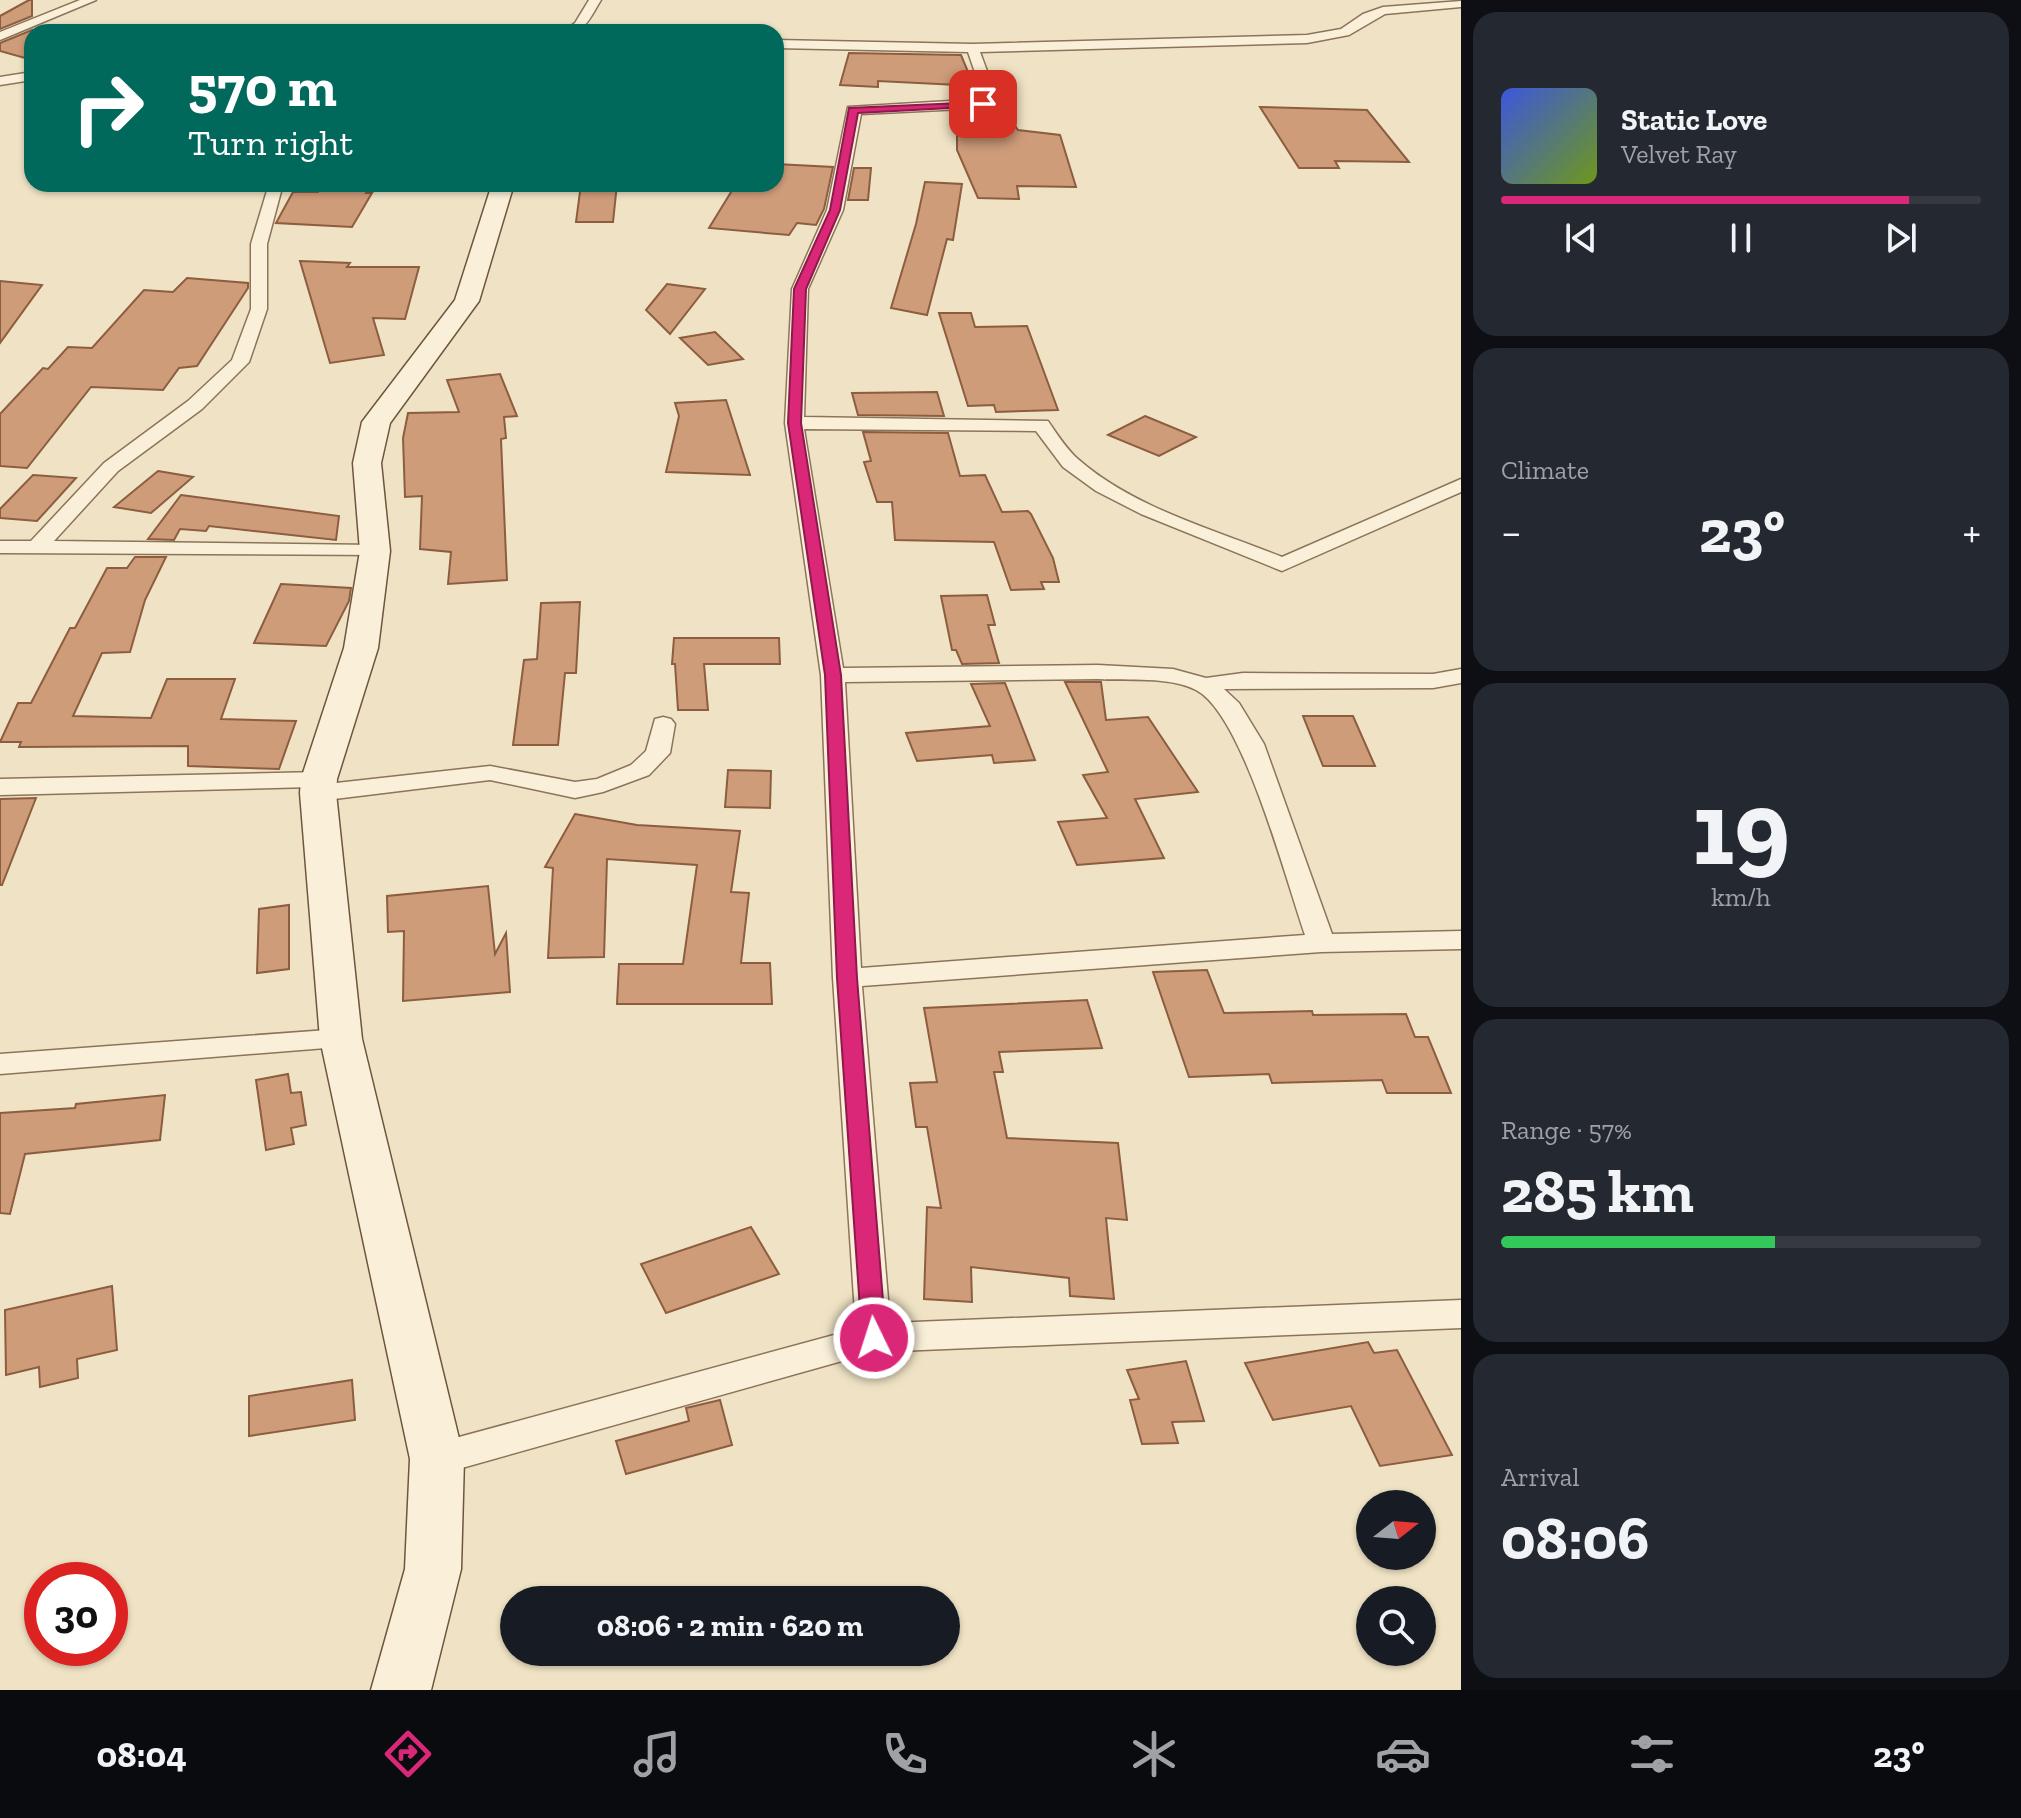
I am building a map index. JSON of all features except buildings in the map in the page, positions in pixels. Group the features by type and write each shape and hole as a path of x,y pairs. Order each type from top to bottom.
{"street":[{"path":"30,24 90,0"},
{"path":"580,24 595,0"},
{"path":"784,44 973,48 1307,39 1345,32 1367,17 1383,11 1461,4"},
{"path":"0,36 24,26"},
{"path":"874,1338 847,978 833,675 794,423 800,289 835,210 855,118 853,110 983,104 991,101 973,48"},
{"path":"0,81 24,77"},
{"path":"37,547 111,467 195,405 240,362 259,309 259,244 274,192"},
{"path":"401,1690 433,1569 437,1459 341,1039 319,786 361,648 375,551 367,463 376,422 467,301 501,192"},
{"path":"794,423 1041,425 1070,463 1103,487 1148,510 1282,565 1461,485"},
{"path":"0,547 375,551"},
{"path":"833,675 1098,672 1173,676 1205,685 1243,680 1433,681 1461,676"},
{"path":"1231,708 1243,680"},
{"path":"1205,685 1231,708 1252,744 1321,943"},
{"path":"0,787 319,786 490,773 575,790 603,785 640,770 658,753 663,724"},
{"path":"847,978 1321,943 1461,940"},
{"path":"0,1064 341,1039"},
{"path":"437,1459 874,1338 1461,1314"}],"route":[{"path":"874,1338 847,978 833,675 794,423 800,289 835,210 855,118 853,110 983,104"}]}
